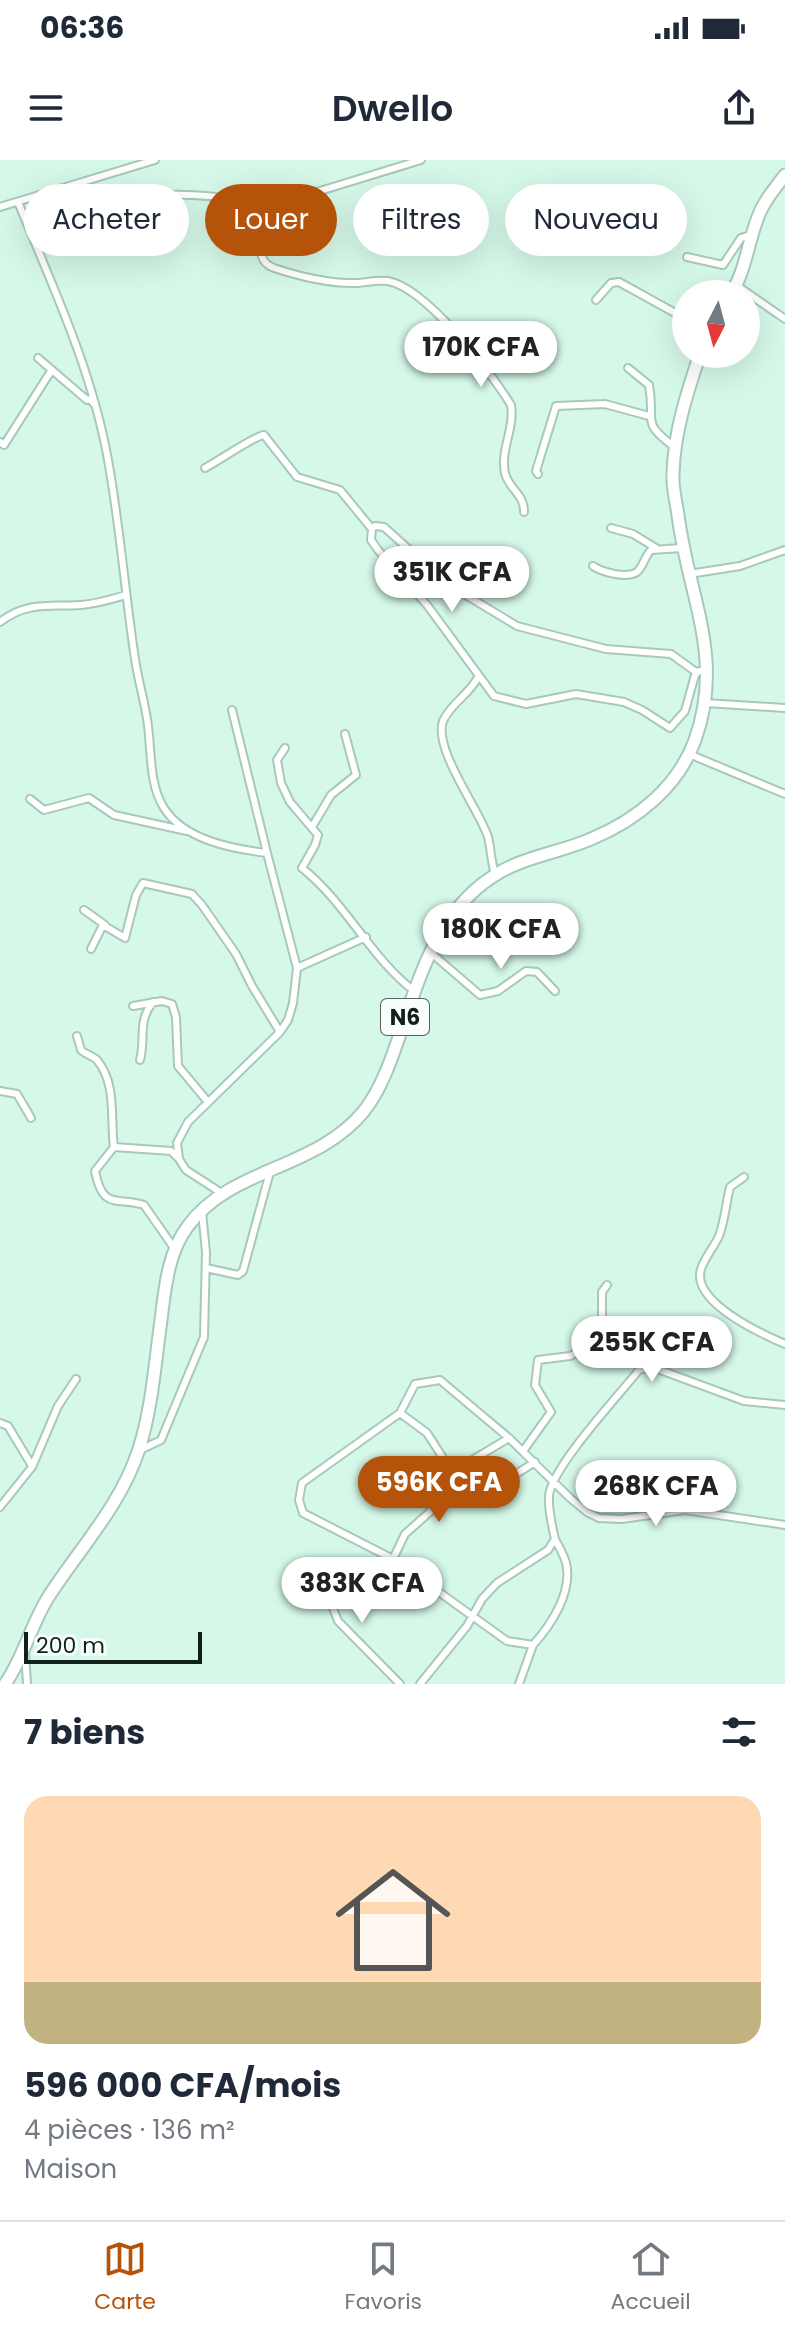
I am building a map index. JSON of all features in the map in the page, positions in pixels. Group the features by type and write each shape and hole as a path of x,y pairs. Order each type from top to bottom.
{"highway":[{"path":"737,280 768,196 785,175"},
{"name":"N6","path":"5,1684 35,1620 111,1507 138,1451 148,1407 167,1277 175,1249 189,1223 223,1194 294,1162 339,1137 365,1109 386,1075 429,952 473,891 495,874 592,839 634,816 662,793 682,770 706,703 702,672 702,625 682,548 673,475 684,401 695,368"}],"street":[{"path":"76,184 155,160"},
{"path":"337,186 421,160"},
{"path":"0,207 24,200"},
{"path":"18,202 85,366 98,413 108,461 154,782 165,811 202,837 267,853"},
{"path":"687,257 723,265 741,238 753,234"},
{"path":"260,256 265,264 305,278 401,284 436,312 476,356 511,405 513,414 504,466 506,478 523,501 524,512"},
{"path":"596,300 611,283 619,282 672,311"},
{"path":"760,305 785,319"},
{"path":"38,358 79,394 87,400 92,399 98,413"},
{"path":"628,368 649,385 649,416 657,434 676,448"},
{"path":"0,442 4,445 51,371"},
{"path":"538,474 538,460 556,406 605,404 649,416"},
{"path":"205,468 255,437 264,435 297,477 340,490 372,529 371,540 378,550 427,605 494,696 517,703 533,703 576,694 592,696 636,706 670,728 685,711 702,672 671,654 606,649 517,626 446,583 384,527 375,526 372,529"},
{"path":"611,528 633,534 656,548 682,548"},
{"path":"593,566 609,573 632,574 640,569 646,555 656,548"},
{"path":"689,574 740,566 785,550"},
{"path":"0,622 31,607 45,604 80,605 126,595"},
{"path":"478,677 445,717 442,727 447,756 489,839 495,874"},
{"path":"706,703 785,708"},
{"path":"179,1159 177,1143 181,1132 280,1032 293,1003 297,968 232,710"},
{"path":"312,827 331,795 356,775 345,734"},
{"path":"285,748 277,760 281,783 290,802 312,827 317,840 302,868 324,886 392,972 414,991"},
{"path":"689,754 785,794"},
{"path":"30,799 44,810 89,798 114,815 190,831"},
{"path":"125,938 136,895 143,883 192,894 230,945 280,1032"},
{"path":"84,910 125,938"},
{"path":"91,949 103,925 125,938"},
{"path":"297,968 366,937"},
{"path":"429,952 480,995 498,991 526,971 537,972 555,991"},
{"path":"133,1006 162,1001 172,1004 176,1017 178,1066 208,1102"},
{"path":"140,1060 144,1014 153,1002"},
{"path":"77,1036 81,1050 97,1060 108,1083 112,1103 114,1147 95,1171 107,1199 144,1205 175,1249"},
{"path":"0,1091 17,1094 31,1118"},
{"path":"114,1147 171,1151 186,1170 223,1194"},
{"path":"206,1268 238,1275 243,1271 270,1172"},
{"path":"744,1177 730,1187 722,1226 700,1278 705,1290 728,1314 751,1329 785,1344"},
{"path":"138,1451 161,1440 200,1350 205,1324 206,1268 202,1212"},
{"path":"523,1451 551,1412 536,1389 538,1360 570,1356 588,1347 602,1317 602,1292 607,1285"},
{"path":"519,1684 533,1645 556,1611 566,1586 566,1561 555,1539 549,1496 554,1481 569,1457 639,1370 652,1367 744,1401 785,1405"},
{"path":"0,1507 32,1467 58,1406 76,1379"},
{"path":"533,1645 507,1641 393,1559 303,1513 299,1500 302,1483 400,1413 415,1384 440,1380 509,1438 570,1498 599,1518 622,1519 685,1510 785,1525"},
{"path":"400,1413 427,1433 452,1472"},
{"path":"0,1423 8,1426 32,1467"},
{"path":"393,1559 405,1534 450,1494 446,1477 509,1438"},
{"path":"494,1488 535,1462"},
{"path":"420,1684 482,1599 497,1583 548,1550 555,1539"},
{"path":"305,1589 331,1603 338,1621 400,1684"},
{"path":"24,1647 27,1684"}]}
